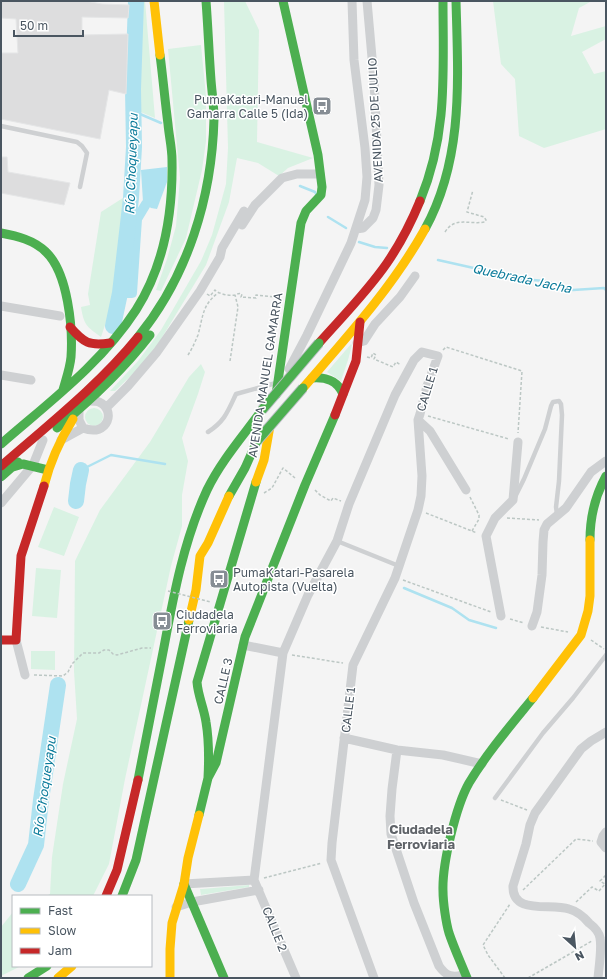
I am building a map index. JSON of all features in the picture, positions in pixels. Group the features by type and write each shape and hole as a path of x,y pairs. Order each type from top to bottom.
{"main road":[{"path":"1,444 93,362 124,327 138,307 160,257 170,214 172,162 154,1"},
{"path":"1,466 63,412 128,349 149,323 169,292 174,281 195,233 206,192 212,156 214,117 206,1"},
{"name":"AVENIDA MANUEL GAMARRA","path":"208,778 208,733 206,720 197,692 197,682 257,478 264,460 278,382 301,222 306,211 321,195 322,187 318,155 283,1"},
{"path":"106,895 117,870 136,792 172,602 181,561 189,534 207,490 218,469 262,410 363,294 388,262 421,201 433,163 442,105 443,1"},
{"path":"122,895 138,852 196,590 200,556 208,543 228,497 245,468 258,441 395,278 410,257 424,232 436,204 451,159 457,105 456,1"},
{"path":"1,233 28,241 44,249 59,269 64,285 70,327 71,355 63,390"},
{"path":"1,477 90,401 134,356 161,318 174,281"},
{"name":"CALLE 3","path":"170,978 172,923 184,884 188,858 208,778 216,763 245,637 305,485 338,409 356,361 360,321"},
{"path":"70,327 79,338 87,343 94,345 110,343"},
{"path":"312,378 322,377 334,381 341,388 343,394"},
{"path":"1,640 16,640 21,556 43,493 48,470 60,440 79,410"},
{"path":"13,467 23,464 48,470"},
{"path":"466,976 449,932 442,891 450,836 461,800 468,784 581,635 588,611 590,595 589,534 591,515 595,498 601,483 606,476"},
{"path":"184,884 224,978"},
{"path":"28,978 45,967"},
{"path":"58,978 71,967"}],"street":[{"name":"AVENIDA 25 DE JULIO","path":"278,382 291,366 307,335 356,229 365,200 367,177 365,148 354,60 352,1"},
{"name":"AVENIDA 25 DE JULIO","path":"356,229 363,228 373,218 376,210 379,185 374,80 367,1"},
{"path":"106,408 128,386 157,352 200,291 220,257 256,205 282,178 297,174 320,174"},
{"path":"220,257 222,248 244,210"},
{"path":"357,346 364,341 375,324 400,297 415,276"},
{"path":"1,306 60,316"},
{"name":"CALLE 1","path":"254,880 283,653 308,595 337,541 349,504 394,394 414,360 422,352 438,356 426,386 419,417 422,496 395,578 353,665 332,843 331,860 374,978"},
{"path":"1,375 31,380"},
{"path":"60,440 83,428 91,431 98,430 105,426 108,418 106,408 100,402 90,401"},
{"path":"79,410 83,428"},
{"path":"419,417 430,430 466,490"},
{"path":"1,504 33,466 43,440"},
{"path":"501,616 486,536 495,518 513,500 518,442"},
{"path":"532,626 536,612 542,575 544,530 547,524 557,514 566,508 591,472 606,461"},
{"path":"16,640 25,675"},
{"path":"243,645 283,653"},
{"path":"598,978 600,936 593,926 582,916 568,909 519,903 515,898 513,886 526,844 530,825 535,813 581,750 591,741 606,732"},
{"path":"344,738 397,750 443,755 482,764"},
{"path":"397,750 390,816 391,834 414,903 439,966 446,975 452,977 466,976"},
{"path":"604,844 603,836 606,832"},
{"path":"184,884 254,880"},
{"name":"CALLE 2","path":"254,880 296,978"},
{"path":"176,907 192,902 259,890"}],"lane":[{"path":"1,126 77,142 82,146 86,154 80,187"},
{"path":"208,432 216,427 226,417 236,394 278,382"},
{"path":"513,500 518,494 545,429 551,406 553,402 559,401 562,404 562,415 559,481 556,507 557,514"},
{"path":"337,541 399,566"},
{"path":"495,798 543,733 573,698 606,654"}],"path":[{"path":"445,232 449,226 454,223 485,222 486,220 484,217 467,212 473,190"},
{"path":"200,291 210,296 215,290 218,293 236,295 237,293 242,294 241,297 256,298 256,295 276,297 276,302 282,303"},
{"path":"188,355 197,337 204,308 218,293"},
{"path":"230,361 238,307 236,295"},
{"path":"357,346 369,353 367,357 371,358 373,353 376,354 374,359 393,367 396,362 402,365 399,369 402,371 405,366 409,368"},
{"path":"419,417 518,442 522,371 446,347 438,356"},
{"path":"261,495 272,488 283,468 298,480"},
{"path":"310,488 331,501 333,498 349,504"},
{"path":"466,490 479,515 479,519 472,531"},
{"path":"418,510 486,536"},
{"path":"495,518 542,520"},
{"path":"168,591 211,602"},
{"path":"25,675 64,676 72,664 83,653 87,652 92,654 109,650 113,654 117,655 142,648 150,648 155,650"},
{"path":"283,653 353,665"},
{"path":"495,798 535,813"},
{"path":"254,880 331,860"},
{"path":"568,909 592,887 599,891 605,884 600,881 606,875"},
{"path":"528,978 600,936"}],"green space":[{"path":"134,1 145,1 155,118 131,108"},
{"path":"224,1 245,1 259,30 257,142 313,158 288,168 279,176 258,163 237,158 229,202 206,265 158,344 141,366 115,391 110,391 138,361 161,330 201,261 212,235 226,184 228,148"},
{"path":"493,1 592,1 579,8 571,36 606,26 606,39 582,52 594,74 606,71 606,129 544,148 519,136 515,79 501,64"},
{"path":"201,45 206,96 206,141 202,170 186,238 161,291 156,290 167,259 176,226 180,178 168,49"},
{"path":"126,196 115,287 109,313 101,337 86,325 81,307 90,305 88,294 101,212"},
{"path":"351,344 348,360 341,381 327,372"},
{"path":"201,364 205,372 182,438 188,461 182,495 182,526 171,566 125,779 109,864 94,895 48,895 50,894 52,857 63,784 77,719 74,671 75,561 100,510 150,442 189,377"},
{"path":"90,408 98,408 103,413 101,424 98,426 90,426 85,421 85,413"},
{"path":"54,507 79,517 64,556 38,547"},
{"path":"36,568 61,570 57,618 32,616"},
{"path":"31,651 55,651 55,670 31,669"},
{"path":"249,885 249,887 201,895 200,889 202,889"},
{"path":"12,913 12,967 19,967 1,976 1,927"}],"water":[{"path":"167,167 167,182 157,209 151,208 143,202 141,170"}],"building":[{"path":"1,1 85,1 102,4 129,5 128,18 82,17 82,35 128,34 126,94 109,90 100,139 1,119 1,53 18,53 16,19 1,18"},
{"path":"1,157 7,157 8,172 70,183 64,205 1,193"}],"waterway":[{"name":"Río Choqueyapu","path":"113,326 120,293 131,198 134,147 133,89 136,1"},
{"name":"Quebrada Jacha","path":"133,111 161,123"},
{"name":"Quebrada Jacha","path":"300,186 315,192 316,194"},
{"path":"120,293 132,293 137,219 146,204"},
{"name":"Quebrada Jacha","path":"328,217 346,228"},
{"name":"Quebrada Jacha","path":"359,242 375,247 387,248"},
{"name":"Quebrada Jacha","path":"438,260 496,273 509,278 545,281 573,290 604,288 606,290"},
{"path":"81,470 111,455 165,464"},
{"name":"Río Choqueyapu","path":"76,501 81,470"},
{"path":"404,588 452,608 469,620 496,628"},
{"name":"Río Choqueyapu","path":"18,884 36,845 58,685"}],"traffic: fast":[{"path":"138,337 156,313 171,288 183,262 194,234 208,177 214,119 206,1"},
{"path":"276,395 301,223 306,211 321,195 322,187 318,155 283,1"},
{"path":"420,201 429,176 440,127 443,78 443,1"},
{"path":"425,229 438,202 447,174 456,118 456,1"},
{"path":"1,444 73,382 107,348 136,310 154,275 165,238 171,199 172,180 172,151 160,55"},
{"path":"1,233 25,239 36,244 46,252 53,261 59,273 68,302 71,331 69,369 63,390"},
{"path":"57,428 106,384 140,348 150,335"},
{"path":"262,410 319,343"},
{"path":"312,378 330,380 338,385 343,394"},
{"path":"257,441 303,388"},
{"path":"138,780 176,587 192,528 213,479 262,410"},
{"path":"199,815 208,778 216,763 245,637 305,485 335,415"},
{"path":"229,496 245,468 257,441"},
{"path":"1,477 18,462"},
{"path":"13,467 23,464 48,470"},
{"path":"590,540 594,506 606,476"},
{"path":"208,778 207,729 197,682 256,482"},
{"path":"122,895 136,860 189,620"},
{"path":"467,978 449,933 444,906 443,880 447,851 459,806 469,783 491,750 533,698"},
{"path":"184,884 224,978"},
{"path":"28,978 45,967"}],"traffic: slow":[{"path":"154,1 160,55"},
{"path":"303,388 368,312 398,272 425,229"},
{"path":"44,486 56,451 73,419"},
{"path":"256,482 264,460 270,426"},
{"path":"189,620 196,590 200,556 208,543 229,496"},
{"path":"533,698 581,635 588,611 590,596 590,540"},
{"path":"170,978 172,923 184,884 188,858 199,815"},
{"path":"58,978 71,967"}],"traffic: jam":[{"path":"319,343 363,294 387,263 405,233 420,201"},
{"path":"335,415 356,361 360,322"},
{"path":"70,327 79,337 87,342 97,344 110,343"},
{"path":"1,466 55,420 107,372 138,337"},
{"path":"1,640 16,640 21,556 44,486"},
{"path":"106,895 117,870 138,780"}],"place":[{"name":"PumaKatari-Manuel Gamarra Calle 5 (Ida)","path":"322,106"},
{"name":"PumaKatari-Pasarela Autopista (Vuelta)","path":"219,579"},
{"name":"Ciudadela Ferroviaria","path":"162,621"}],"district":[{"name":"Ciudadela Ferroviaria","path":"421,836"}]}
